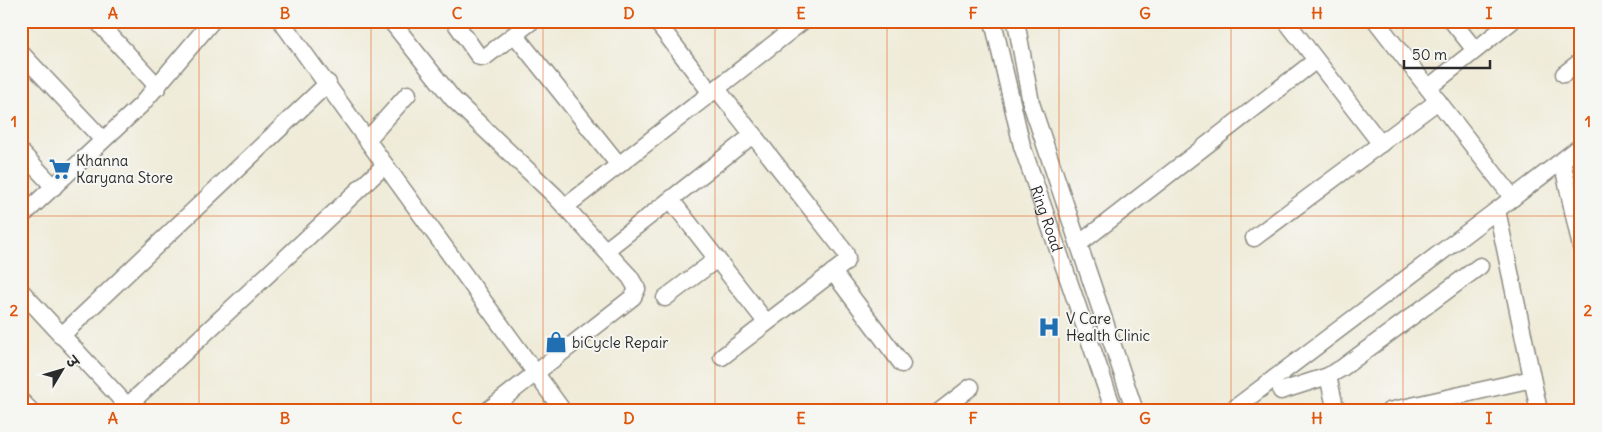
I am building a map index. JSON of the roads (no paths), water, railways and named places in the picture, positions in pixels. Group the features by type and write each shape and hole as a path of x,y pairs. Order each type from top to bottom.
{"street":[{"path":"97,21 158,87"},
{"path":"21,217 158,87 212,21"},
{"path":"281,21 328,83 535,375 563,411"},
{"path":"392,21 453,99 565,207 635,283 637,289 633,297 487,411"},
{"path":"454,21 480,57 490,54 532,21"},
{"path":"656,21 714,91 754,134 845,252 847,258 845,263 722,357"},
{"path":"565,207 803,21"},
{"name":"Ring Road","path":"994,21 1022,146 1114,411"},
{"name":"Ring Road","path":"1016,21 1031,103 1135,411"},
{"path":"1286,21 1381,144"},
{"path":"1376,21 1513,198"},
{"path":"1452,21 1475,50"},
{"path":"1428,88 1512,21"},
{"path":"515,35 619,165"},
{"path":"21,52 103,140"},
{"path":"1080,244 1315,61"},
{"path":"1564,74 1581,61"},
{"path":"61,336 328,83"},
{"path":"367,140 408,94"},
{"path":"1254,238 1438,101"},
{"path":"606,250 754,134"},
{"path":"1231,411 1581,146"},
{"path":"21,152 54,186"},
{"path":"1562,161 1581,247"},
{"path":"21,291 127,409 385,165"},
{"path":"670,200 766,322"},
{"path":"1497,210 1539,411"},
{"path":"666,298 717,259"},
{"path":"1281,391 1328,376 1355,360 1480,266"},
{"path":"833,272 902,364"},
{"path":"1328,376 1336,411"},
{"path":"1389,411 1532,379"},
{"path":"940,411 971,387"},
{"path":"21,401 31,411"}],"place":[{"name":"Khanna Karyana Store","path":"60,169"},
{"name":"V Care Health Clinic","path":"1049,327"},
{"name":"biCycle Repair","path":"556,342"}]}
